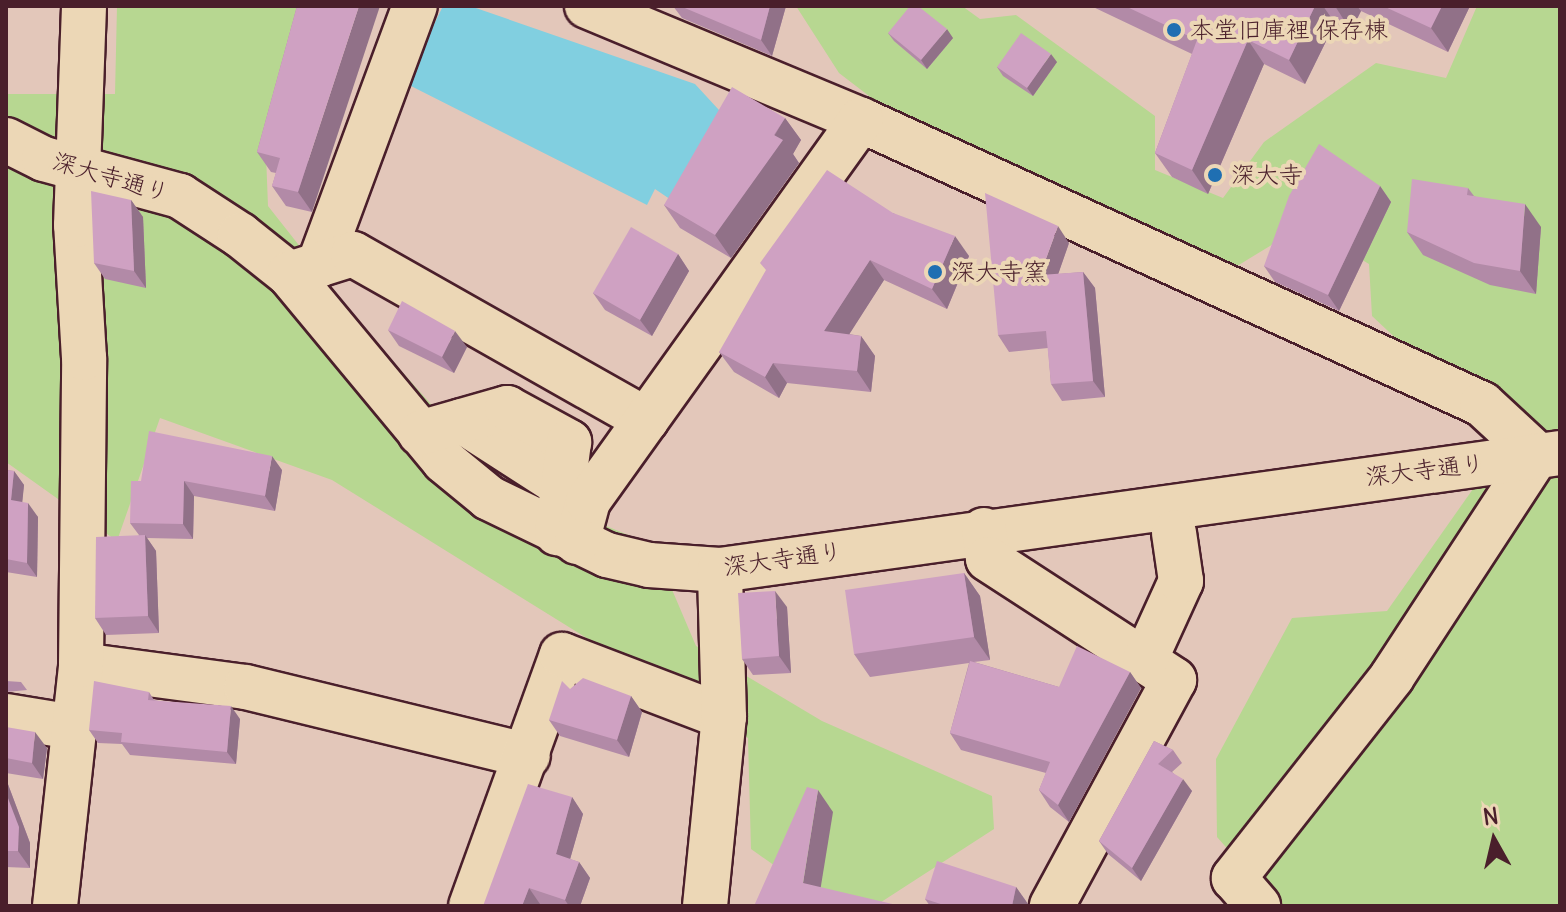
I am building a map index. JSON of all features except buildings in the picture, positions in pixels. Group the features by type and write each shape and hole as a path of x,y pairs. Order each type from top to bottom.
{"street":[{"path":"55,906 81,665 80,167 84,6"},
{"path":"304,270 415,6"},
{"path":"587,6 861,120 1482,404 1549,454 1392,677 1234,878 1258,906"},
{"path":"567,538 588,501 861,120"},
{"name":"深大寺通り","path":"6,140 80,167 180,196 304,270 420,433 489,498 567,538 649,565 720,570 984,530 1549,454"},
{"path":"304,270 353,254 646,420"},
{"path":"420,433 507,408 569,442 563,486 567,538"},
{"path":"984,530 988,559 1174,680 1052,906"},
{"path":"1145,660 1181,581 1174,533"},
{"path":"705,906 724,717 720,570"},
{"path":"471,906 528,756 562,655 724,717"},
{"path":"81,665 246,687 528,756"},
{"path":"6,716 73,727"}],"green space":[{"path":"117,6 309,6 265,129 268,206 372,338 502,484 653,545 696,646 822,721 992,796 994,829 875,906 832,906 751,849 748,738 332,480 160,418 117,541 6,462 6,94 115,94"},
{"path":"796,6 962,6 980,19 1016,15 1155,116 1155,170 1223,198 1264,142 1376,63 1446,78 1477,6 1560,6 1560,906 1278,906 1217,837 1216,759 1292,618 1387,611 1523,418 1403,345 1372,316 1369,264 1304,225 1229,271 903,122 839,73"}],"water":[{"path":"443,6 470,6 695,84 730,122 680,206 655,189 647,205 405,83"}],"place":[{"name":"本堂旧庫裡 保存棟","path":"1174,30"},
{"name":"深大寺","path":"1215,175"},
{"name":"深大寺窯","path":"935,272"}]}
